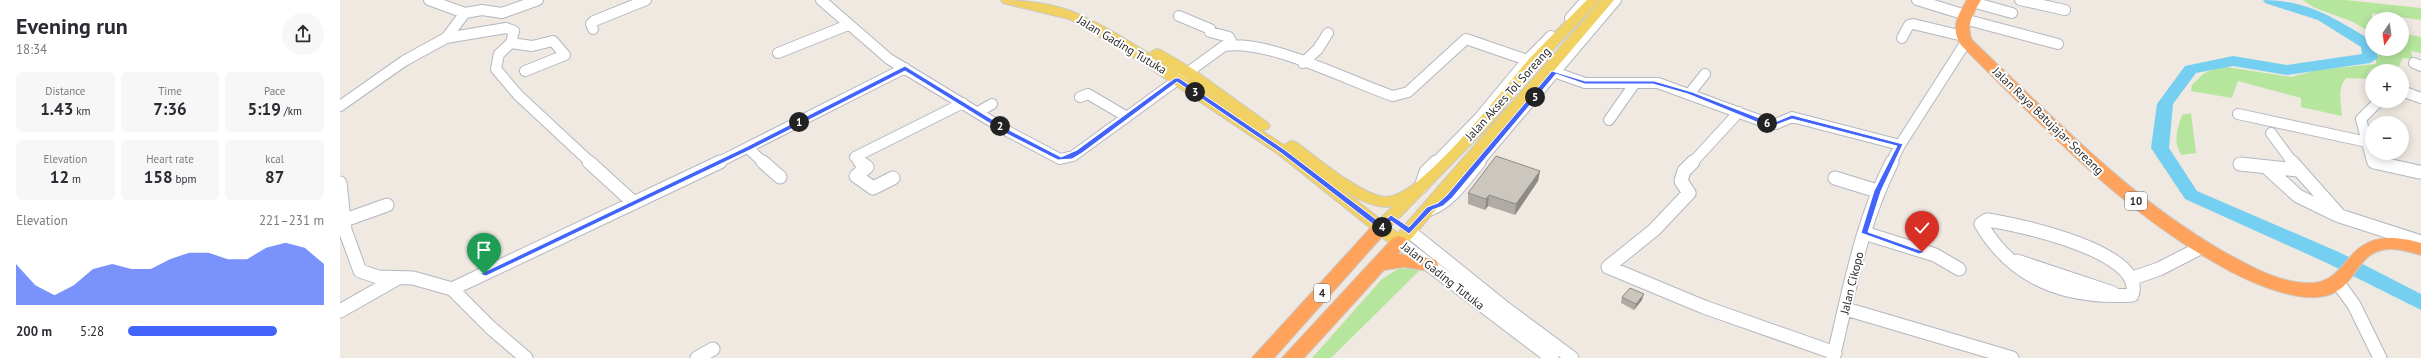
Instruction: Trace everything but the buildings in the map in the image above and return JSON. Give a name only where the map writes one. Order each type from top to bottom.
[{"type":"highway","points":[[1965,39],[1969,9]]},
{"type":"highway","name":"Jalan Raya Batujajar-Soreang","points":[[1965,39],[2095,169],[2200,248],[2244,271],[2290,287],[2316,291],[2325,290],[2340,281],[2365,253],[2374,246],[2393,243],[2421,247]]},
{"type":"highway","name":"4","points":[[1262,358],[1386,222]]},
{"type":"highway","name":"4","points":[[1292,358],[1404,236]]},
{"type":"highway","points":[[1378,265],[1402,260],[1419,261],[1429,265]]},
{"type":"main road","name":"Jalan Gading Tutuka","points":[[1007,0],[1078,18],[1129,48],[1182,76],[1283,151],[1404,236]]},
{"type":"main road","name":"Jalan Gading Tutuka","points":[[1035,0],[1086,13],[1365,198],[1384,202],[1396,201],[1421,187]]},
{"type":"main road","name":"Jalan Akses Tol Soreang","points":[[1386,222],[1485,122],[1534,62],[1594,0]]},
{"type":"main road","name":"Jalan Akses Tol Soreang","points":[[1404,236],[1430,209],[1442,191],[1593,24],[1608,0]]},
{"type":"street","points":[[429,0],[465,13],[482,10],[502,13],[538,0]]},
{"type":"street","points":[[593,29],[591,24],[594,21],[646,0]]},
{"type":"street","points":[[822,0],[848,25],[889,59],[1009,132],[1046,153],[1062,159],[1073,156],[1224,46],[1232,43],[1244,44],[1303,63],[1396,96],[1408,92],[1466,39],[1472,39],[1527,60]]},
{"type":"street","name":"Jalan Akses Tol Soreang","points":[[1421,187],[1426,172],[1488,108],[1527,60],[1586,0]]},
{"type":"street","name":"Jalan Akses Tol Soreang","points":[[1430,209],[1440,205],[1449,197],[1593,24],[1616,0]]},
{"type":"street","points":[[1917,0],[1969,9],[2012,13]]},
{"type":"street","points":[[2020,0],[2065,10]]},
{"type":"street","points":[[1969,9],[2058,44]]},
{"type":"street","points":[[446,38],[465,13]]},
{"type":"street","points":[[1179,16],[1210,29],[1210,32],[1229,37],[1232,43]]},
{"type":"street","points":[[1902,38],[1909,25],[1913,24],[1965,39]]},
{"type":"street","points":[[778,53],[848,25]]},
{"type":"street","points":[[340,106],[404,61],[446,38],[502,27],[514,31],[511,43],[502,50],[497,58],[496,69],[518,95],[634,203]]},
{"type":"street","points":[[1303,63],[1318,49],[1328,33]]},
{"type":"street","name":"Jalan Cikopo","points":[[1834,356],[1864,233],[1877,191],[1900,145],[1965,39]]},
{"type":"street","points":[[511,43],[532,46],[553,41],[565,55],[562,58],[525,71]]},
{"type":"street","points":[[452,289],[748,148],[905,68]]},
{"type":"street","points":[[1554,72],[1580,82],[1654,82],[1690,93],[1772,124],[1787,118],[1797,118],[1900,145]]},
{"type":"street","points":[[1690,93],[1705,74]]},
{"type":"street","points":[[1609,120],[1636,83]]},
{"type":"street","points":[[1080,97],[1088,94],[1126,117]]},
{"type":"street","points":[[2409,94],[2421,98]]},
{"type":"street","points":[[892,178],[873,188],[856,176],[867,167],[855,158],[963,103]]},
{"type":"street","points":[[978,112],[992,104]]},
{"type":"street","points":[[2365,134],[2361,119],[2372,108]]},
{"type":"street","points":[[1739,112],[1684,171],[1681,181],[1689,191],[1688,194],[1654,230],[1608,267],[1704,307],[1834,356]]},
{"type":"street","points":[[2238,114],[2365,142]]},
{"type":"street","points":[[2271,133],[2298,170],[2340,216]]},
{"type":"street","points":[[748,148],[780,177]]},
{"type":"street","points":[[2371,160],[2420,172]]},
{"type":"street","points":[[2240,164],[2298,170]]},
{"type":"street","points":[[2266,167],[2304,199],[2340,216],[2421,247]]},
{"type":"street","points":[[1836,178],[1877,191]]},
{"type":"street","points":[[340,183],[345,230],[358,268],[372,276],[412,278],[452,289],[491,328],[526,358]]},
{"type":"street","points":[[345,220],[387,205]]},
{"type":"street","points":[[1987,220],[2068,241],[2099,253],[2123,266],[2133,278],[2135,289],[2132,295],[2124,296],[2006,258],[1986,236],[1981,224],[1987,220]]},
{"type":"street","points":[[1864,233],[1910,249],[1935,255],[1959,269]]},
{"type":"street","name":"Jalan Gading Tutuka","points":[[1404,236],[1429,265],[1552,358]]},
{"type":"street","name":"Jalan Gading Tutuka","points":[[1404,236],[1572,358]]},
{"type":"street","points":[[2133,278],[2159,269],[2200,248]]},
{"type":"street","points":[[340,311],[399,278]]},
{"type":"street","points":[[2340,281],[2354,305],[2380,358]]},
{"type":"street","points":[[1846,309],[2012,358]]},
{"type":"street","points":[[697,358],[713,349]]},
{"type":"green space","points":[[2303,0],[2345,0],[2421,8],[2421,20],[2409,18],[2409,12],[2365,12],[2365,29],[2353,22],[2313,7]]},
{"type":"green space","points":[[2409,34],[2421,37],[2421,53],[2411,51],[2413,59],[2403,58],[2400,64],[2376,64],[2376,57],[2409,56]]},
{"type":"green space","points":[[2365,65],[2365,79],[2346,78],[2341,86],[2340,101],[2342,116],[2301,107],[2301,98],[2238,81],[2232,98],[2191,91],[2192,85],[2203,74],[2220,66],[2291,77],[2317,70]]},
{"type":"green space","points":[[2191,113],[2196,153],[2181,155],[2176,140],[2177,130],[2182,115]]},
{"type":"green space","points":[[1408,268],[1420,270],[1331,358],[1312,358],[1382,279],[1398,269]]},
{"type":"waterway","points":[[2270,0],[2323,17],[2368,45],[2370,58],[2287,70],[2233,61],[2191,69],[2165,104],[2160,148],[2191,195],[2334,258],[2421,303]]},
{"type":"route","points":[[484,274],[598,221],[748,148],[905,68],[1009,132],[1046,153],[1060,159],[1073,156],[1079,152],[1177,80],[1283,151],[1381,227],[1391,217],[1409,231],[1430,209],[1440,205],[1449,197],[1537,95],[1554,72],[1585,83],[1654,82],[1690,93],[1767,123],[1776,124],[1792,117],[1900,145],[1877,191],[1864,233],[1922,252]]}]
